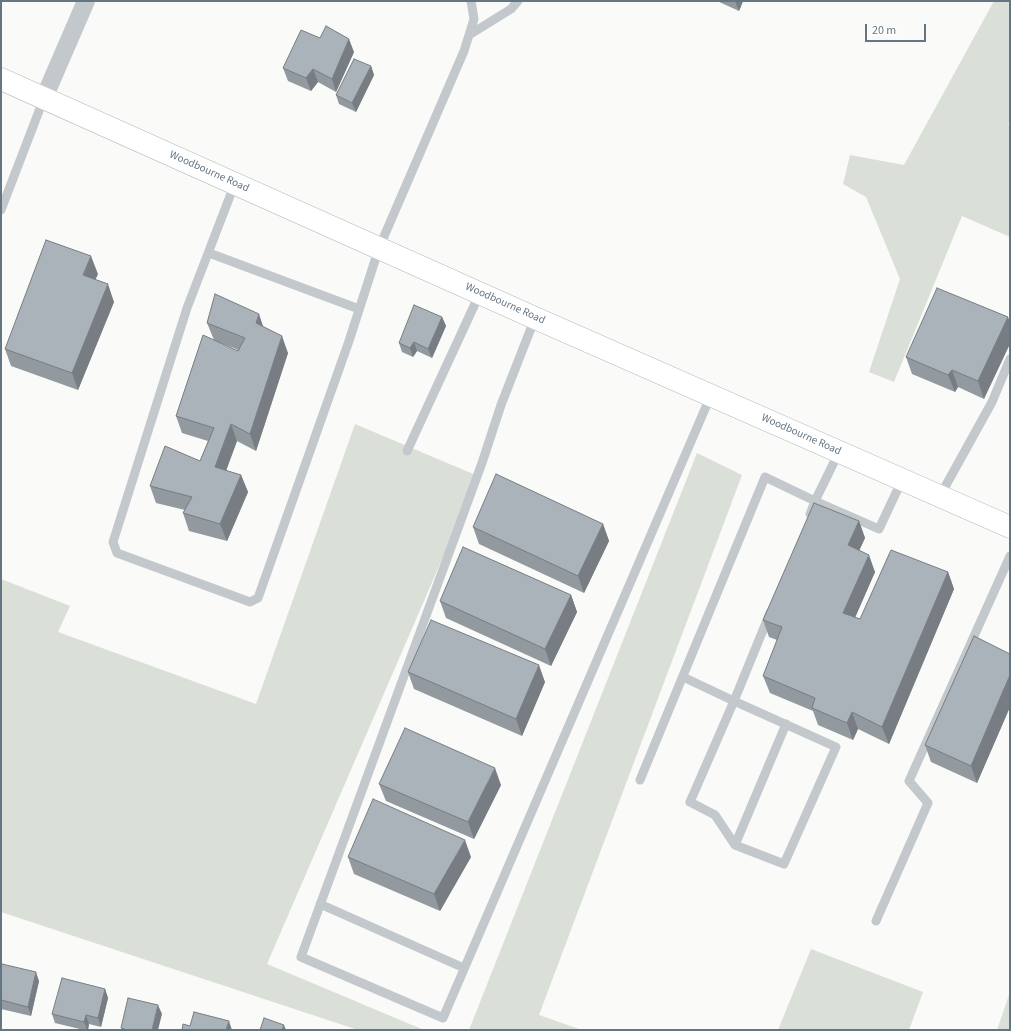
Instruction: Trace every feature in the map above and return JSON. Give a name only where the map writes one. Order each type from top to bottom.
[{"type":"main road","name":"Woodbourne Road","points":[[1,79],[535,318],[1010,526]]},
{"type":"street","points":[[44,98],[86,1]]},
{"type":"lane","points":[[235,183],[187,308],[113,542],[117,553],[250,602],[258,598],[360,309],[379,248],[464,51],[474,19],[471,1]]},
{"type":"lane","points":[[469,35],[511,9],[518,1]]},
{"type":"lane","points":[[1,210],[44,98]]},
{"type":"lane","points":[[209,252],[360,309]]},
{"type":"lane","points":[[407,451],[480,293]]},
{"type":"lane","points":[[535,318],[501,405],[479,470],[301,957],[443,1018],[711,395]]},
{"type":"lane","points":[[940,496],[992,402],[1010,359]]},
{"type":"lane","points":[[806,523],[839,452]]},
{"type":"lane","points":[[640,780],[765,477],[879,529],[902,479]]},
{"type":"lane","points":[[876,921],[928,803],[909,781],[1010,556]]},
{"type":"lane","points":[[683,677],[734,701],[836,747],[784,864],[735,845],[715,815],[690,802],[734,701],[773,604]]},
{"type":"lane","points":[[735,845],[786,724]]},
{"type":"lane","points":[[320,904],[464,968]]},
{"type":"shaded area","points":[[994,1],[1010,1],[1010,120],[1008,124],[1010,125],[1010,237],[962,216],[894,382],[869,372],[900,279],[866,197],[843,184],[850,155],[904,165]]},
{"type":"shaded area","points":[[355,424],[478,476],[267,964],[424,1030],[358,1030],[1,912],[1,579],[70,606],[58,632],[256,704]]},
{"type":"shaded area","points":[[697,453],[742,475],[539,1015],[582,1030],[469,1030]]},
{"type":"shaded area","points":[[811,949],[923,992],[909,1030],[778,1030]]},
{"type":"shaded area","points":[[1010,992],[1010,1030],[997,1030]]},
{"type":"building","points":[[326,26],[349,39],[332,79],[313,69],[306,78],[283,68],[301,30],[320,38]]},
{"type":"building","points":[[354,59],[371,66],[352,103],[336,95]]},
{"type":"building","points":[[46,240],[91,256],[83,275],[108,284],[72,373],[5,349]]},
{"type":"building","points":[[937,288],[1008,317],[978,381],[952,370],[948,375],[906,357]]},
{"type":"building","points":[[215,294],[259,314],[256,323],[282,336],[250,434],[231,424],[215,467],[241,475],[220,524],[183,513],[192,497],[150,486],[165,446],[200,461],[214,428],[176,416],[203,335],[238,351],[245,338],[207,323]]},
{"type":"building","points":[[414,305],[442,317],[428,349],[414,342],[410,348],[399,343]]},
{"type":"building","points":[[496,474],[603,524],[578,576],[473,527]]},
{"type":"building","points":[[814,503],[859,521],[848,545],[869,555],[843,613],[860,619],[891,550],[948,572],[882,727],[852,712],[847,723],[812,708],[815,698],[763,676],[782,627],[763,620]]},
{"type":"building","points":[[463,547],[571,595],[545,649],[440,601]]},
{"type":"building","points":[[431,620],[539,665],[516,719],[408,672]]},
{"type":"building","points":[[974,636],[1010,654],[1010,675],[971,766],[925,745]]},
{"type":"building","points":[[405,728],[495,768],[468,822],[379,784]]},
{"type":"building","points":[[373,799],[465,840],[434,894],[348,857]]},
{"type":"building","points":[[2,964],[36,972],[28,1007],[1,1000]]},
{"type":"building","points":[[62,978],[105,989],[98,1018],[86,1015],[84,1022],[52,1014]]},
{"type":"building","points":[[128,998],[158,1005],[152,1030],[127,1030],[121,1028]]},
{"type":"building","points":[[194,1012],[229,1021],[226,1030],[182,1030],[183,1024],[190,1026]]},
{"type":"building","points":[[264,1018],[284,1025],[282,1030],[260,1030]]}]
